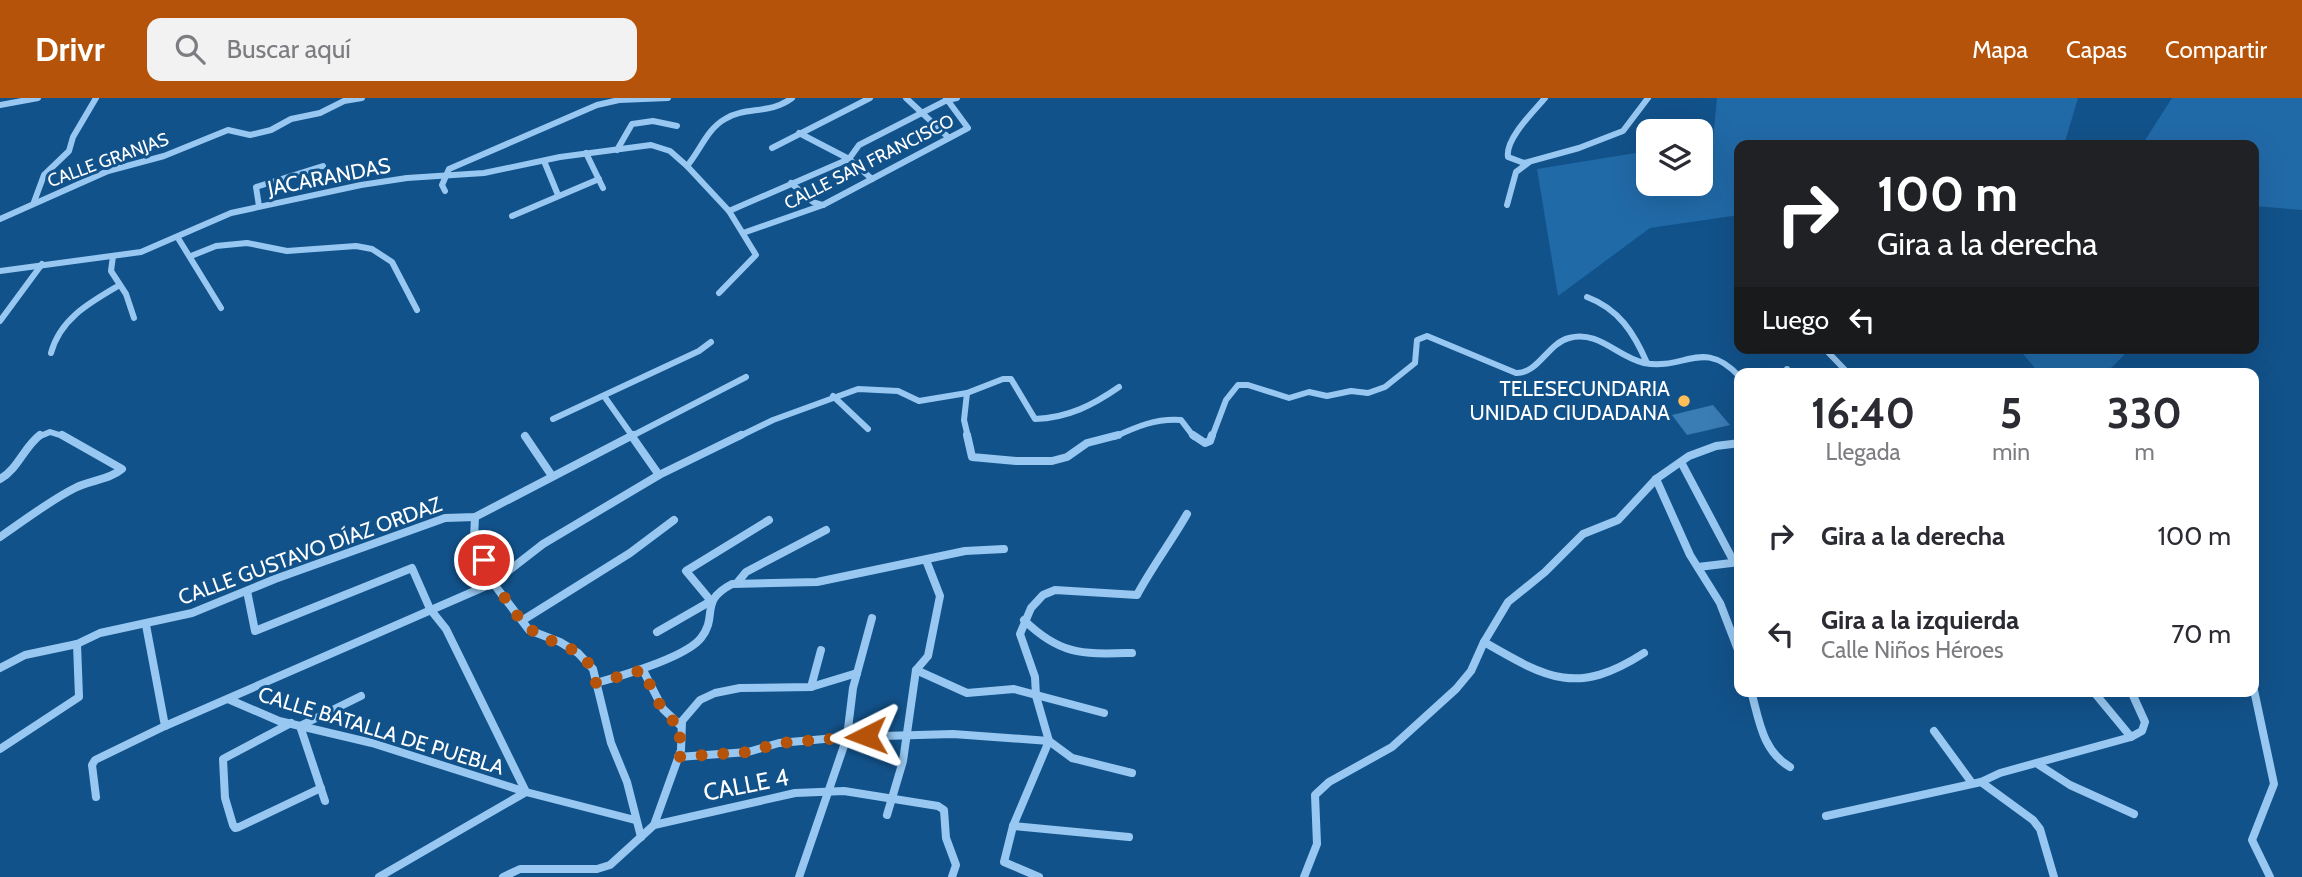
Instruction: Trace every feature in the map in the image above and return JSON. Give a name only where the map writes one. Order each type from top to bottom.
[{"type":"street","points":[[0,105],[38,98]]},
{"type":"street","points":[[34,202],[44,175],[69,151],[73,137],[96,98]]},
{"type":"street","name":"CALLE GRANJAS","points":[[0,219],[108,171],[164,156],[228,130],[250,135],[271,130],[291,119],[320,113],[344,101],[362,98]]},
{"type":"street","points":[[445,191],[442,185],[444,175],[449,169],[511,139],[586,109],[619,100],[668,98]]},
{"type":"street","points":[[719,293],[756,258],[729,211],[687,166],[697,156],[715,126],[731,115],[766,112],[792,98]]},
{"type":"street","points":[[772,148],[870,98]]},
{"type":"street","points":[[729,211],[849,159],[859,145],[946,99],[957,98]]},
{"type":"street","points":[[1545,98],[1522,124],[1507,151],[1508,157],[1524,163],[1579,148],[1623,131],[1648,98]]},
{"type":"street","points":[[906,99],[949,138]]},
{"type":"street","name":"CALLE SAN FRANCISCO","points":[[743,233],[790,219],[823,205],[968,128],[946,99]]},
{"type":"street","points":[[617,150],[632,124],[653,121],[677,126]]},
{"type":"street","points":[[799,133],[849,159],[872,179]]},
{"type":"street","name":"JACARANDAS","points":[[0,271],[141,253],[231,213],[361,185],[511,170],[586,153],[650,145],[670,151],[687,166]]},
{"type":"street","points":[[586,153],[603,188]]},
{"type":"street","points":[[544,161],[558,195]]},
{"type":"street","points":[[1507,205],[1516,172],[1531,161]]},
{"type":"street","points":[[259,206],[256,187],[323,166]]},
{"type":"street","points":[[512,216],[599,179]]},
{"type":"street","points":[[791,183],[813,202],[823,205]]},
{"type":"street","points":[[178,238],[221,309]]},
{"type":"street","points":[[191,256],[216,246],[247,243],[286,251],[356,246],[372,249],[392,262],[417,310]]},
{"type":"street","points":[[113,256],[110,267],[118,286],[124,290],[134,318]]},
{"type":"street","points":[[0,321],[41,264]]},
{"type":"street","points":[[51,354],[56,338],[77,312],[118,286]]},
{"type":"street","points":[[1587,297],[1600,301],[1616,312],[1640,347],[1647,363]]},
{"type":"street","points":[[967,393],[964,420],[972,457],[988,461],[1051,462],[1072,454],[1088,443],[1113,438],[1153,421],[1181,420],[1195,438],[1205,443],[1210,441],[1226,400],[1238,385],[1248,385],[1290,398],[1310,392],[1327,396],[1351,391],[1368,393],[1385,387],[1415,363],[1412,351],[1417,339],[1426,335],[1436,336],[1458,349],[1515,372],[1527,370],[1562,340],[1586,336],[1596,338],[1624,355],[1647,363],[1712,357],[1724,362],[1734,371]]},
{"type":"street","points":[[553,419],[699,351],[711,342]]},
{"type":"street","points":[[1830,354],[1843,368]]},
{"type":"street","name":"CALLE GUSTAVO DÍAZ ORDAZ","points":[[0,668],[25,655],[77,644],[100,633],[192,613],[445,518],[475,517],[747,377]]},
{"type":"street","points":[[96,797],[92,762],[165,726],[493,583],[542,544],[659,475],[737,436],[833,396],[868,389],[898,391],[910,398],[926,401],[967,393],[1003,379],[1011,379],[1035,419],[1049,419],[1084,409],[1119,387]]},
{"type":"street","points":[[604,396],[659,475]]},
{"type":"street","points":[[833,396],[868,429]]},
{"type":"street","points":[[0,479],[13,469],[36,438],[51,432],[61,433],[92,454],[122,469],[114,475],[86,483],[47,504],[0,537]]},
{"type":"street","points":[[525,436],[552,476]]},
{"type":"street","points":[[1304,877],[1317,844],[1315,795],[1329,782],[1392,747],[1456,689],[1471,671],[1484,642],[1508,602],[1545,572],[1583,534],[1618,520],[1656,479],[1681,462],[1716,446],[1734,444]]},
{"type":"street","points":[[1681,462],[1734,557]]},
{"type":"street","points":[[1656,479],[1698,567],[1720,603],[1734,639]]},
{"type":"street","points":[[1039,877],[1004,862],[1013,826],[1049,741],[1036,696],[1035,677],[1020,634],[1024,620],[1037,601],[1055,590],[1122,596],[1141,592],[1152,568],[1165,553],[1187,514]]},
{"type":"street","points":[[475,517],[474,538],[493,583],[530,629],[578,653],[593,669],[611,743],[627,782],[635,820],[642,837]]},
{"type":"street","points":[[523,620],[544,611],[601,571],[628,556],[674,520]]},
{"type":"street","points":[[596,683],[643,670],[699,641],[708,628],[711,601],[686,571],[769,520]]},
{"type":"street","points":[[737,583],[746,572],[826,530]]},
{"type":"street","points":[[657,632],[711,601],[721,590],[737,583],[817,582],[965,551],[1004,549]]},
{"type":"street","points":[[887,815],[903,761],[916,670],[928,656],[940,596],[926,560]]},
{"type":"street","points":[[1698,567],[1734,562]]},
{"type":"street","points":[[247,591],[255,631],[412,568],[430,609],[446,629],[526,792],[379,877]]},
{"type":"street","points":[[799,877],[847,737],[857,673],[872,618]]},
{"type":"street","points":[[1024,620],[1041,638],[1070,654],[1132,653]]},
{"type":"street","points":[[146,625],[165,726]]},
{"type":"street","points":[[1484,642],[1530,669],[1582,682],[1623,668],[1644,653]]},
{"type":"street","points":[[0,750],[79,697],[77,644]]},
{"type":"street","points":[[811,687],[821,650]]},
{"type":"street","points":[[643,670],[662,708],[672,722],[681,726]]},
{"type":"street","points":[[916,670],[967,693],[1014,689],[1104,713]]},
{"type":"street","points":[[503,877],[520,869],[572,873],[597,869],[610,865],[642,837],[653,824],[678,757],[681,726],[690,710],[700,700],[715,693],[740,688],[811,687],[857,673]]},
{"type":"street","points":[[321,788],[235,828],[225,798],[223,759],[361,695]]},
{"type":"street","points":[[1753,697],[1768,750],[1777,762],[1790,767]]},
{"type":"street","points":[[2098,697],[2132,737]]},
{"type":"street","points":[[1826,816],[1976,783],[2000,773],[2039,765],[2132,737],[2142,731],[2145,722],[2134,697]]},
{"type":"street","points":[[2255,697],[2274,784],[2252,840],[2270,877]]},
{"type":"street","name":"CALLE BATALLA DE PUEBLA","points":[[228,699],[246,709],[322,734],[370,743],[526,792],[635,820]]},
{"type":"street","points":[[295,725],[325,801]]},
{"type":"street","points":[[1934,731],[1976,783],[2033,820],[2040,829],[2054,877]]},
{"type":"street","points":[[678,757],[748,752],[779,743],[847,737],[953,734],[1049,741],[1072,758],[1132,773]]},
{"type":"street","points":[[2039,765],[2070,785],[2134,814]]},
{"type":"street","name":"CALLE 4","points":[[653,824],[795,793],[821,794],[828,791],[891,797],[938,806],[944,810],[946,838],[956,865],[952,877]]},
{"type":"street","points":[[1013,826],[1129,837]]},
{"type":"shaded area","points":[[1717,98],[2078,98],[2065,140],[1734,140],[1734,216],[1650,228],[1558,296],[1537,169],[1636,153],[1636,196],[1713,196],[1713,140]]},
{"type":"shaded area","points":[[2172,98],[2302,98],[2302,210],[2259,206],[2259,140],[2145,140]]},
{"type":"shaded area","points":[[2023,354],[2124,355],[2111,368],[2035,368]]},
{"type":"building","name":"TELESECUNDARIA UNIDAD CIUDADANA","points":[[1713,405],[1730,425],[1687,435],[1672,415]]},
{"type":"place","name":"TELESECUNDARIA UNIDAD CIUDADANA","points":[[1684,401]]},
{"type":"route","points":[[484,560],[493,583],[530,629],[578,653],[593,669],[596,683],[643,670],[662,708],[672,722],[681,726],[681,750],[678,757],[748,752],[779,743],[866,736]]}]
